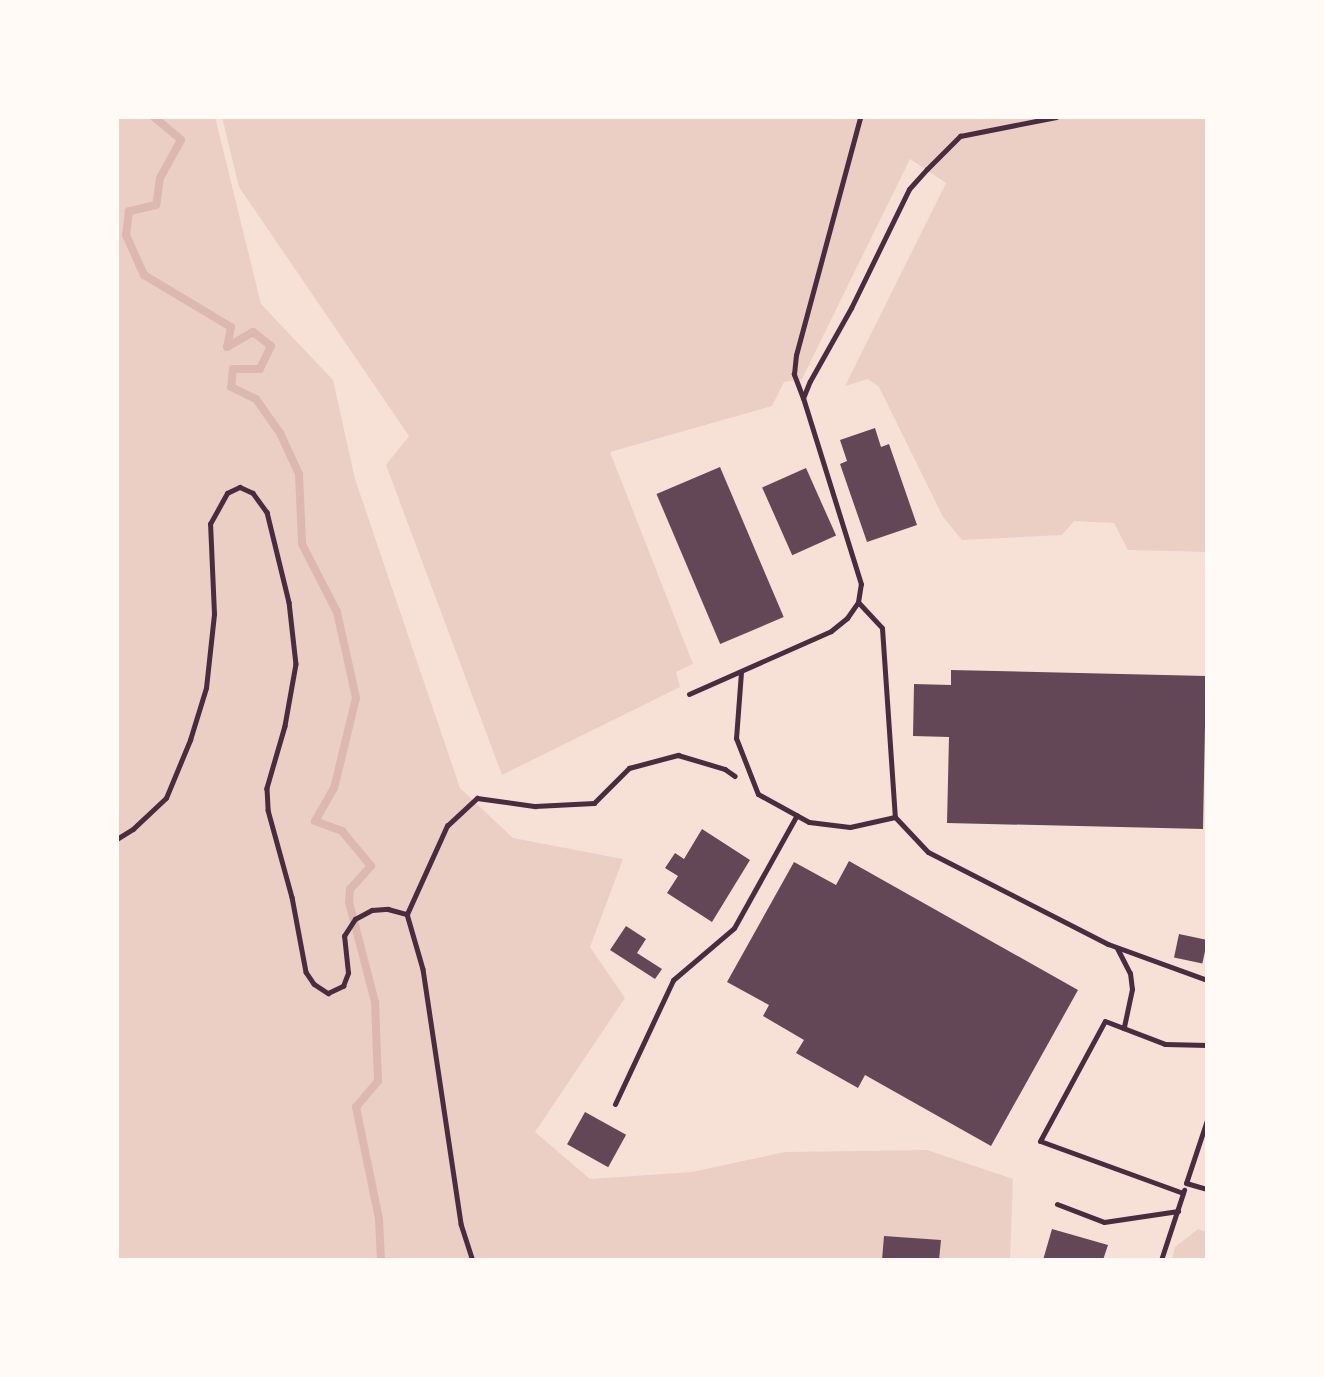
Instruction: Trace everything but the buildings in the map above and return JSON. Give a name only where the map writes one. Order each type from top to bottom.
[{"type":"lane","points":[[689,694],[831,631],[847,618],[858,602],[861,584],[794,374],[796,355],[860,117]]},
{"type":"lane","points":[[803,398],[909,189],[927,169],[960,136],[1056,117]]},
{"type":"lane","points":[[858,602],[882,628],[895,817],[928,852],[1116,947],[1207,980]]},
{"type":"lane","points":[[741,672],[736,738],[758,794],[808,822],[850,827],[895,817]]},
{"type":"lane","points":[[615,1104],[673,979],[734,928],[797,816]]},
{"type":"lane","points":[[1116,947],[1130,973],[1132,989],[1124,1028]]},
{"type":"lane","points":[[1183,1193],[1040,1141],[1105,1021],[1165,1044],[1207,1045]]},
{"type":"lane","points":[[1161,1260],[1207,1120]]},
{"type":"lane","points":[[1186,1183],[1207,1189]]},
{"type":"lane","points":[[1057,1204],[1104,1222],[1178,1211]]},
{"type":"path","points":[[117,839],[133,829],[166,798],[190,740],[206,688],[214,614],[210,524],[227,493],[240,487],[253,494],[267,513],[289,601],[296,664],[285,726],[267,788],[268,810],[292,897],[306,972],[314,984],[328,993],[343,986],[348,973],[344,936],[355,919],[372,910],[388,909],[407,914]]},
{"type":"path","points":[[473,1260],[461,1224],[424,969],[407,914],[447,826],[477,798],[535,806],[594,803],[629,768],[678,755],[725,769],[758,794]]},
{"type":"shaded area","points":[[117,117],[215,117],[261,304],[333,380],[355,479],[460,788],[513,838],[623,859],[590,947],[625,998],[535,1132],[590,1179],[692,1172],[785,1152],[927,1150],[1013,1179],[1010,1260],[117,1260]]},
{"type":"shaded area","points":[[222,117],[1207,117],[1207,552],[1128,550],[1114,523],[1074,521],[1062,535],[962,540],[943,517],[879,387],[868,379],[845,386],[946,183],[910,159],[802,379],[784,382],[772,406],[610,452],[693,664],[676,672],[680,687],[502,775],[386,465],[409,436],[239,187]]},
{"type":"shaded area","points":[[1198,1229],[1207,1232],[1207,1260],[1172,1260],[1175,1247]]},
{"type":"waterway","points":[[154,117],[181,140],[160,178],[156,205],[129,211],[126,235],[144,275],[231,327],[227,347],[253,332],[271,346],[260,369],[233,369],[231,387],[256,399],[280,433],[299,474],[302,544],[337,612],[356,698],[334,788],[315,821],[342,831],[371,866],[350,889],[349,902],[375,1002],[378,1081],[356,1107],[379,1219],[381,1260]]}]
